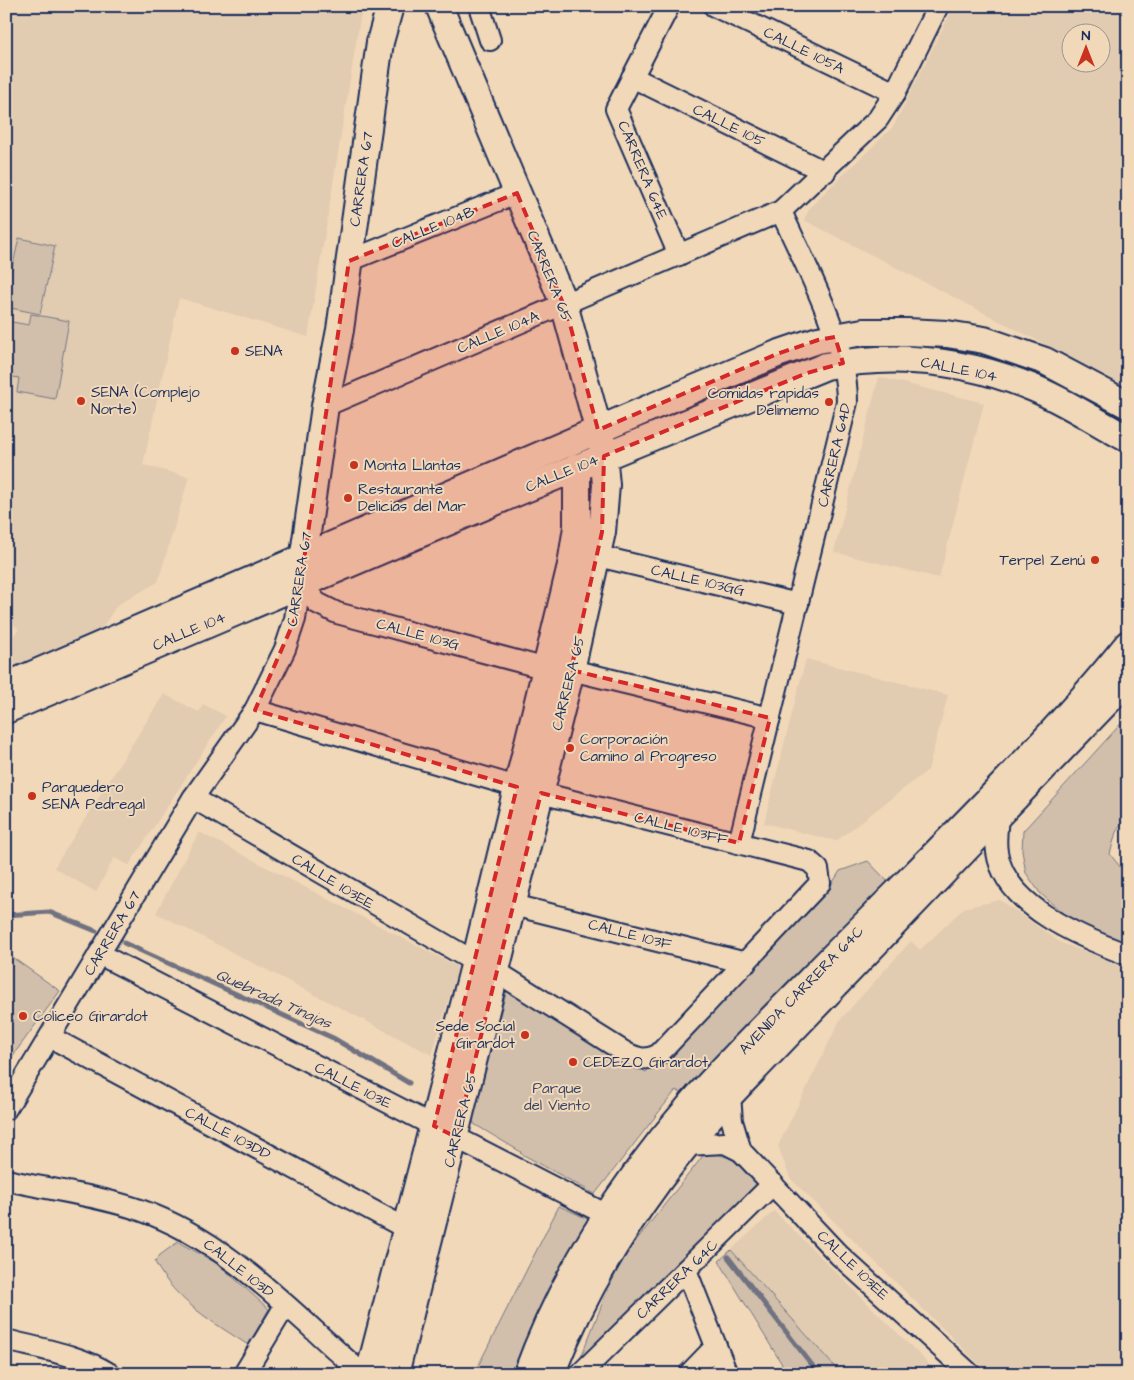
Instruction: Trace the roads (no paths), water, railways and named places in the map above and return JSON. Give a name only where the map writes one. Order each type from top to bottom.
[{"type":"main road","name":"CARRERA 67","points":[[300,583],[325,406],[338,338],[380,42],[390,6]]},
{"type":"main road","name":"CARRERA 65","points":[[395,1374],[445,1131],[559,670],[598,556],[605,508],[604,456],[564,304],[439,6]]},
{"type":"main road","name":"CALLE 104","points":[[6,686],[304,555],[777,354],[835,337],[863,332],[907,332],[947,334],[984,340],[1045,361],[1128,405]]},
{"type":"main road","name":"CALLE 104","points":[[6,710],[300,583],[577,467],[807,373],[843,363],[870,359],[909,359],[936,362],[986,372],[1032,387],[1128,439]]},
{"type":"main road","name":"CARRERA 65","points":[[559,670],[578,506],[577,467]]},
{"type":"main road","name":"AVENIDA CARRERA 64C","points":[[527,1374],[561,1294],[608,1215],[664,1136],[687,1108],[1060,724],[1128,644]]},
{"type":"main road","name":"AVENIDA CARRERA 64C","points":[[551,1374],[573,1324],[613,1247],[652,1188],[686,1144],[730,1095],[1128,680]]},
{"type":"main road","name":"CARRERA 65","points":[[486,967],[513,904],[529,790]]},
{"type":"main road","name":"CARRERA 65","points":[[369,1374],[407,1229],[445,1131]]},
{"type":"street","points":[[479,6],[490,40]]},
{"type":"street","name":"CARRERA 64E","points":[[669,6],[616,108],[679,255]]},
{"type":"street","name":"CALLE 105A","points":[[714,6],[894,93]]},
{"type":"street","points":[[781,211],[825,172],[878,119],[894,93],[938,6]]},
{"type":"street","name":"CALLE 105","points":[[632,77],[825,172]]},
{"type":"street","name":"CALLE 104B","points":[[349,261],[517,193]]},
{"type":"street","name":"CALLE 104A","points":[[325,406],[781,211]]},
{"type":"street","name":"CARRERA 64D","points":[[739,843],[847,402],[843,363],[835,337],[781,211]]},
{"type":"street","name":"CARRERA 65","points":[[573,441],[577,467]]},
{"type":"street","name":"CALLE 103GG","points":[[598,556],[798,604]]},
{"type":"street","name":"CALLE 103G","points":[[300,583],[317,603],[337,613],[559,670],[770,718]]},
{"type":"street","name":"CARRERA 67","points":[[6,1109],[192,798],[255,710],[285,649],[295,619],[300,583]]},
{"type":"street","name":"CALLE 103FF","points":[[255,710],[529,790],[809,861],[818,869],[820,883],[746,963]]},
{"type":"street","name":"CALLE 103EE","points":[[192,798],[486,967],[626,1053],[642,1060],[651,1059],[659,1054],[746,963]]},
{"type":"street","points":[[998,817],[995,840],[1000,865],[1023,898],[1055,924],[1081,938],[1128,955]]},
{"type":"street","name":"CALLE 103F","points":[[513,904],[746,963]]},
{"type":"street","name":"CALLE 103E","points":[[99,954],[608,1215]]},
{"type":"street","name":"CALLE 103DD","points":[[50,1037],[407,1229]]},
{"type":"street","name":"CALLE 103EE","points":[[730,1095],[732,1122],[741,1151]]},
{"type":"street","name":"CALLE 103EE","points":[[686,1144],[720,1142],[741,1151],[839,1255],[970,1374]]},
{"type":"street","name":"CALLE 103D","points":[[6,1180],[140,1210],[185,1230],[227,1255],[363,1374]]},
{"type":"street","name":"CARRERA 64C","points":[[580,1374],[773,1184]]},
{"type":"street","points":[[686,1270],[727,1374]]},
{"type":"street","points":[[244,1374],[285,1306]]},
{"type":"street","points":[[6,1340],[63,1354],[98,1366],[110,1374]]},
{"type":"street","points":[[690,1374],[716,1346]]},
{"type":"waterway","name":"Quebrada Tinajas","points":[[6,915],[49,912],[96,931]]},
{"type":"waterway","name":"Quebrada Tinajas","points":[[124,943],[333,1038],[409,1083]]},
{"type":"waterway","name":"Quebrada Tinajas","points":[[728,1257],[819,1374]]},
{"type":"place","name":"SENA","points":[[235,351]]},
{"type":"place","name":"SENA (Complejo Norte)","points":[[81,401]]},
{"type":"place","name":"Comidas rapidas Delimemo","points":[[829,402]]},
{"type":"place","name":"Monta Llantas","points":[[354,465]]},
{"type":"place","name":"Restaurante Delicias del Mar","points":[[348,498]]},
{"type":"place","name":"Terpel Zenú","points":[[1095,560]]},
{"type":"place","name":"Corporación Camino al Progreso","points":[[570,748]]},
{"type":"place","name":"Parquedero SENA Pedregal","points":[[32,796]]},
{"type":"place","name":"Coliceo Girardot","points":[[23,1016]]},
{"type":"place","name":"Sede Social Girardot","points":[[525,1035]]},
{"type":"place","name":"CEDEZO Girardot","points":[[573,1062]]},
{"type":"park label","name":"Parque del Viento","points":[[557,1096]]}]
